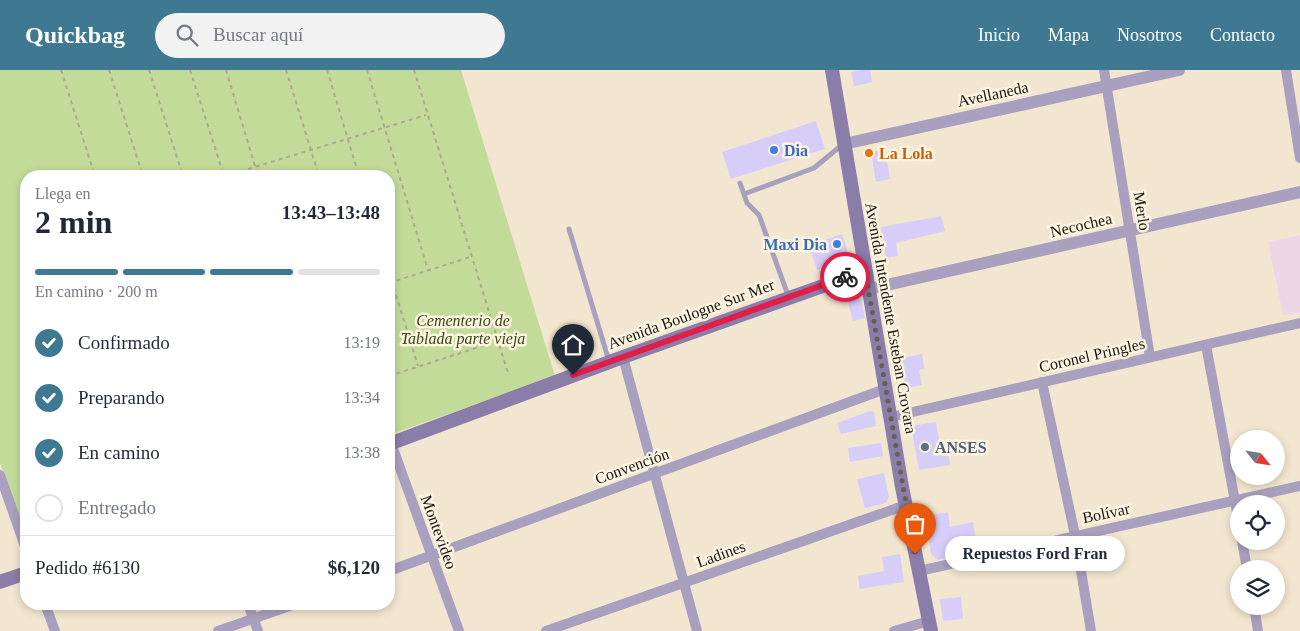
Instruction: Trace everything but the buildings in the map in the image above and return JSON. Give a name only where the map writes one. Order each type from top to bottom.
[{"type":"main road","name":"Avenida Intendente Esteban Crovara","points":[[832,70],[885,389],[930,626]]},
{"type":"main road","name":"Avenida Boulogne Sur Mer","points":[[395,442],[623,356],[865,271]]},
{"type":"main road","points":[[0,582],[20,575]]},
{"type":"street","name":"Merlo","points":[[1104,70],[1150,357]]},
{"type":"street","name":"Avellaneda","points":[[844,144],[1179,70]]},
{"type":"street","points":[[1286,70],[1300,158]]},
{"type":"street","name":"Necochea","points":[[869,289],[1300,192]]},
{"type":"street","name":"Coronel Pringles","points":[[891,417],[1300,323]]},
{"type":"street","points":[[1206,345],[1234,495]]},
{"type":"street","points":[[623,356],[697,631]]},
{"type":"street","points":[[1042,382],[1075,535],[1091,631]]},
{"type":"street","name":"Convención","points":[[395,569],[885,389]]},
{"type":"street","name":"Montevideo","points":[[395,457],[459,631]]},
{"type":"street","points":[[0,475],[20,532]]},
{"type":"street","name":"Bolívar","points":[[1261,495],[1300,486]]},
{"type":"street","name":"Bolívar","points":[[919,571],[1230,502]]},
{"type":"street","name":"Ladines","points":[[546,631],[906,505]]},
{"type":"street","points":[[47,610],[55,631]]},
{"type":"street","points":[[250,610],[258,631]]},
{"type":"street","points":[[218,631],[277,610]]},
{"type":"street","points":[[1255,615],[1258,631]]},
{"type":"street","points":[[894,631],[930,626]]},
{"type":"lane","points":[[744,194],[814,168],[844,144]]},
{"type":"lane","points":[[740,183],[748,203],[759,215],[789,298]]},
{"type":"lane","points":[[569,229],[609,362]]},
{"type":"path","points":[[61,70],[93,170]]},
{"type":"path","points":[[109,70],[141,170]]},
{"type":"path","points":[[150,70],[181,170]]},
{"type":"path","points":[[190,70],[222,170]]},
{"type":"path","points":[[226,70],[256,170]]},
{"type":"path","points":[[286,70],[317,170]]},
{"type":"path","points":[[327,70],[358,170]]},
{"type":"path","points":[[367,70],[428,270]]},
{"type":"path","points":[[414,70],[470,256],[508,373]]},
{"type":"path","points":[[243,170],[427,114]]},
{"type":"path","points":[[395,280],[470,256]]},
{"type":"path","points":[[395,297],[418,366]]},
{"type":"path","points":[[395,374],[498,341]]},
{"type":"shaded area","points":[[1300,235],[1300,313],[1283,315],[1268,242]]},
{"type":"green space","name":"Cementerio de Tablada parte vieja","points":[[0,70],[461,70],[555,376],[395,433],[395,170],[20,170],[20,520],[0,463]]},
{"type":"way so far","points":[[845,277],[865,271],[915,554]]},
{"type":"place","name":"Dia","points":[[774,150]]},
{"type":"place","name":"La Lola","points":[[869,153]]},
{"type":"place","name":"Maxi Dia","points":[[837,244]]},
{"type":"place","name":"ANSES","points":[[925,447]]},
{"type":"place","name":"Repuestos Ford Fran","points":[[915,554]]},
{"type":"route","points":[[573,375],[845,277]]}]
